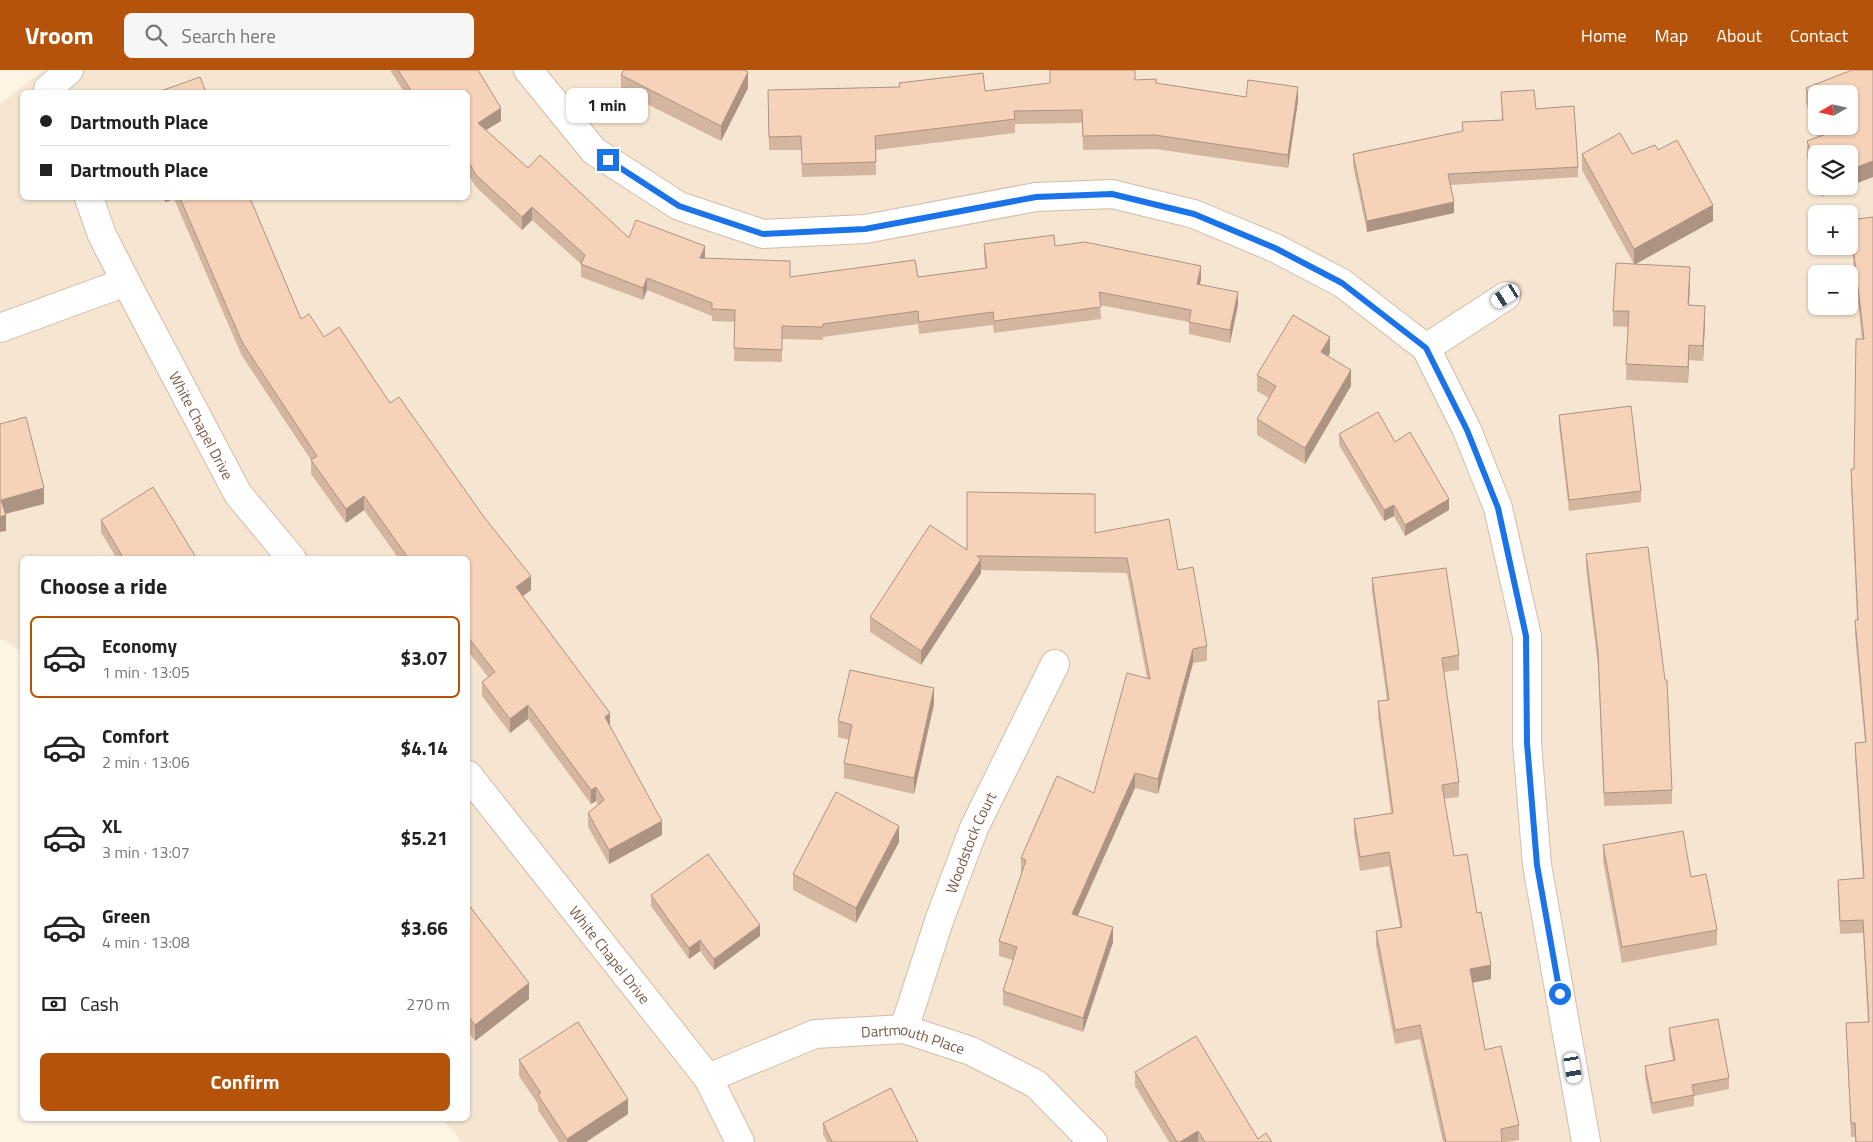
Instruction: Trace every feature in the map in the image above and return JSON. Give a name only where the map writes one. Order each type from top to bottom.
[{"type":"street","points":[[46,84],[69,70]]},
{"type":"street","points":[[528,70],[594,151],[679,206],[763,234],[865,229],[1036,197],[1112,194],[1194,214],[1275,248],[1342,283],[1426,348],[1467,430],[1498,508],[1526,636],[1527,743],[1537,865],[1586,1142]]},
{"type":"street","name":"White Chapel Drive","points":[[89,200],[102,235],[238,494],[290,556]]},
{"type":"street","points":[[0,328],[126,282]]},
{"type":"street","points":[[1426,348],[1506,296]]},
{"type":"street","name":"Woodstock Court","points":[[904,1029],[940,918],[974,828],[1055,664]]},
{"type":"street","name":"White Chapel Drive","points":[[470,778],[708,1078],[740,1142]]},
{"type":"street","name":"Dartmouth Place","points":[[708,1078],[815,1034],[904,1029],[970,1051],[1036,1084],[1093,1142]]},
{"type":"shaded area","points":[[43,70],[1873,70],[1873,1142],[462,1142],[444,1121],[470,1121],[470,556],[20,556],[20,651],[0,638],[0,104]]},
{"type":"building","points":[[398,70],[478,70],[501,108],[478,123],[528,168],[540,155],[629,238],[636,220],[705,246],[700,258],[790,261],[790,277],[915,260],[918,277],[987,268],[984,244],[1054,235],[1055,246],[1085,242],[1201,266],[1197,284],[1238,292],[1230,330],[1189,322],[1191,310],[1099,292],[1101,307],[994,321],[993,312],[919,322],[918,311],[823,324],[823,327],[782,326],[782,350],[734,348],[735,310],[712,309],[712,303],[647,278],[643,288],[581,264],[585,255],[532,207],[522,217],[476,175],[470,164],[470,90],[411,90]]},
{"type":"building","points":[[624,70],[744,70],[748,72],[721,126],[621,75]]},
{"type":"building","points":[[1050,70],[1135,70],[1135,80],[1156,79],[1156,83],[1246,97],[1248,80],[1298,87],[1288,155],[1155,135],[1083,136],[1082,110],[1014,111],[1015,119],[875,136],[876,162],[802,164],[801,136],[769,137],[768,90],[900,87],[899,83],[983,73],[985,91],[1050,83]]},
{"type":"building","points":[[1852,70],[1873,70],[1873,161],[1858,167],[1858,145],[1808,145],[1807,141],[1824,135],[1858,135],[1858,85],[1814,85]]},
{"type":"building","points":[[200,77],[205,90],[164,90]]},
{"type":"building","points":[[1534,90],[1536,109],[1574,106],[1578,167],[1448,174],[1454,202],[1367,221],[1353,154],[1463,131],[1462,122],[1503,120],[1501,92]]},
{"type":"building","points":[[1620,133],[1632,154],[1655,145],[1658,150],[1677,140],[1713,205],[1634,249],[1582,154]]},
{"type":"building","points":[[181,200],[251,200],[301,319],[309,314],[324,337],[339,327],[390,403],[399,397],[484,517],[531,576],[516,587],[610,713],[605,717],[662,821],[609,850],[588,813],[604,800],[596,787],[591,790],[528,705],[510,719],[482,682],[495,672],[470,640],[470,556],[407,556],[364,496],[346,509],[311,460],[317,456],[242,342]]},
{"type":"building","points":[[1873,217],[1873,1142],[1856,1142],[1855,1123],[1851,1123],[1846,1023],[1869,1022],[1863,920],[1840,921],[1838,880],[1864,878],[1855,743],[1866,742],[1855,620],[1858,620],[1851,469],[1854,469],[1856,339],[1864,339],[1858,288],[1858,265],[1855,265],[1854,255],[1858,255],[1858,219]]},
{"type":"building","points":[[1616,263],[1690,267],[1688,305],[1705,306],[1703,346],[1689,345],[1688,367],[1626,364],[1629,311],[1613,311]]},
{"type":"building","points":[[1293,315],[1330,337],[1321,352],[1351,370],[1305,448],[1257,419],[1276,386],[1257,375]]},
{"type":"building","points":[[1631,406],[1641,491],[1569,500],[1559,415]]},
{"type":"building","points":[[1378,412],[1395,442],[1410,432],[1449,499],[1405,525],[1394,505],[1384,510],[1339,434]]},
{"type":"building","points":[[26,417],[44,488],[1,500],[6,515],[0,517],[0,424]]},
{"type":"building","points":[[153,487],[195,556],[122,556],[101,520]]},
{"type":"building","points":[[967,492],[1095,494],[1095,533],[1169,519],[1178,570],[1193,567],[1207,646],[1193,649],[1158,779],[1135,773],[1072,914],[1113,927],[1083,1018],[1003,991],[1017,947],[999,941],[1026,860],[1021,858],[1057,776],[1094,793],[1127,673],[1150,679],[1127,558],[977,556],[981,559],[921,651],[870,617],[930,525],[967,550]]},
{"type":"building","points":[[1648,547],[1665,680],[1667,680],[1672,790],[1604,793],[1598,652],[1586,554]]},
{"type":"building","points":[[1446,568],[1459,655],[1442,658],[1459,782],[1442,785],[1454,856],[1467,854],[1477,913],[1481,912],[1491,965],[1470,969],[1485,1050],[1501,1046],[1519,1125],[1501,1129],[1502,1142],[1446,1142],[1420,1025],[1395,1030],[1376,931],[1402,927],[1389,852],[1360,857],[1354,819],[1393,813],[1378,701],[1389,700],[1372,578]]},
{"type":"building","points":[[850,670],[934,688],[914,778],[844,763],[852,725],[838,721]]},
{"type":"building","points":[[836,792],[899,826],[856,908],[793,874]]},
{"type":"building","points":[[1683,831],[1691,877],[1706,874],[1717,930],[1622,947],[1603,845]]},
{"type":"building","points":[[708,854],[760,925],[714,959],[700,940],[689,948],[651,895]]},
{"type":"building","points":[[470,907],[529,983],[475,1025],[470,1019]]},
{"type":"building","points":[[1718,1019],[1729,1078],[1692,1085],[1694,1095],[1652,1103],[1645,1066],[1675,1060],[1669,1028]]},
{"type":"building","points":[[578,1022],[628,1099],[567,1139],[538,1095],[541,1093],[519,1060]]},
{"type":"building","points":[[1196,1036],[1258,1139],[1266,1133],[1272,1142],[1205,1142],[1198,1131],[1177,1142],[1135,1072]]},
{"type":"building","points":[[891,1088],[918,1142],[832,1142],[823,1123]]},
{"type":"route","points":[[608,160],[679,206],[763,234],[865,229],[1036,197],[1112,194],[1194,214],[1275,248],[1342,283],[1426,348],[1467,430],[1498,508],[1526,636],[1527,743],[1537,865],[1560,994]]}]
